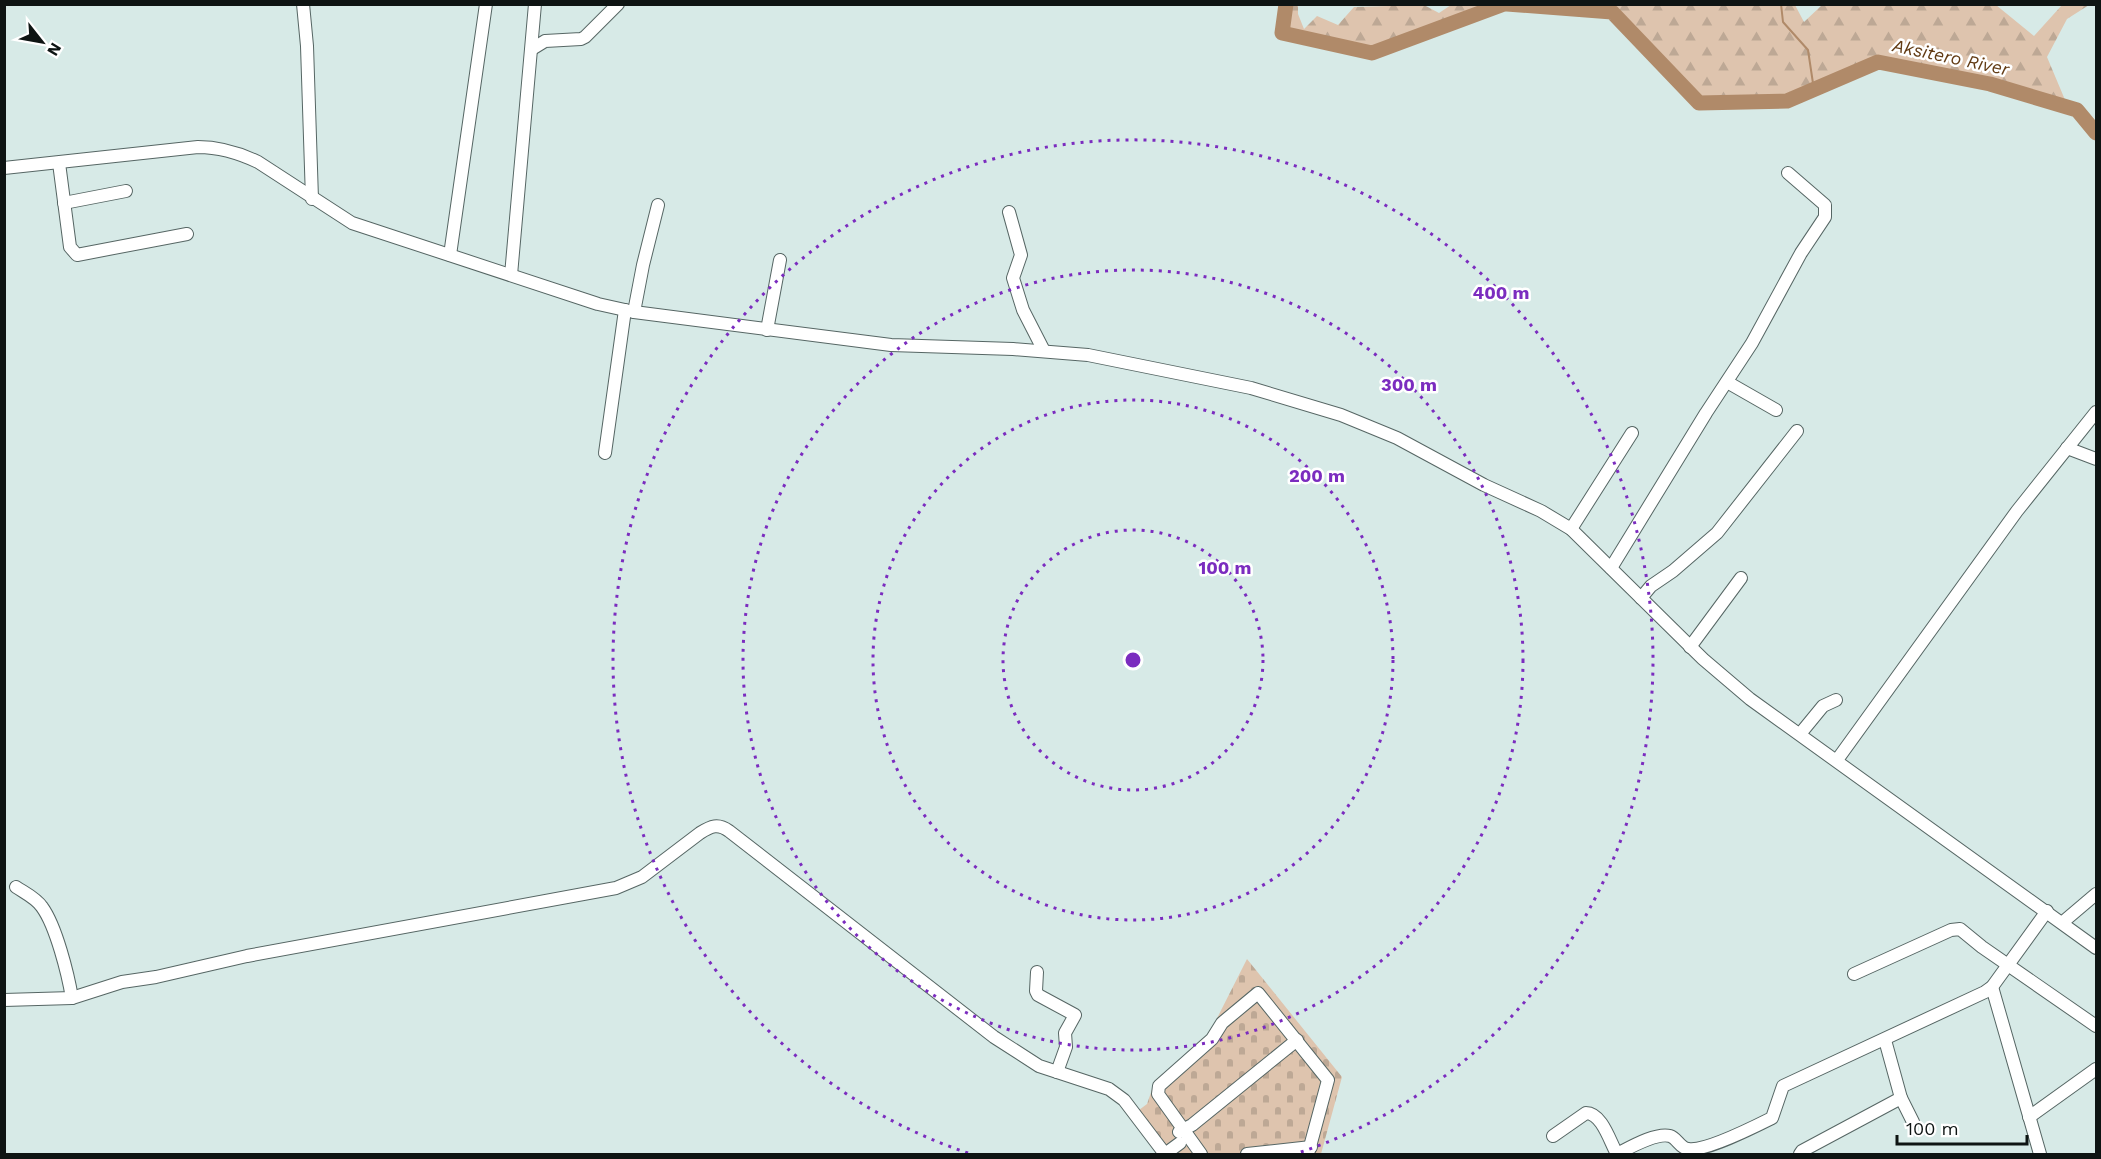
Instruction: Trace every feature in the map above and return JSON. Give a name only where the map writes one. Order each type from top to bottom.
[{"type":"street","points":[[303,4],[307,46],[312,199]]},
{"type":"street","points":[[450,255],[486,4]]},
{"type":"street","points":[[511,275],[535,4]]},
{"type":"street","points":[[531,49],[544,41],[585,37],[618,4]]},
{"type":"street","points":[[4,168],[198,147],[215,149],[243,155],[258,162],[351,223],[589,301],[629,311],[891,345],[1044,351],[1103,358],[1221,381],[1341,415],[1397,438],[1474,480],[1541,511],[1571,529],[1690,647],[1750,699],[2097,948]]},
{"type":"street","points":[[59,163],[70,247],[77,255],[188,234]]},
{"type":"street","points":[[4,177],[19,167]]},
{"type":"street","points":[[1611,568],[1767,319],[1801,253],[1825,217],[1825,205],[1788,174]]},
{"type":"street","points":[[64,203],[126,191]]},
{"type":"street","points":[[605,453],[629,311],[658,205]]},
{"type":"street","points":[[1009,212],[1020,255],[1013,278],[1023,310],[1044,351]]},
{"type":"street","points":[[767,330],[780,260]]},
{"type":"street","points":[[1727,382],[1776,410]]},
{"type":"street","points":[[1837,760],[1997,539],[2097,412]]},
{"type":"street","points":[[1641,598],[1651,586],[1673,571],[1718,533],[1797,431]]},
{"type":"street","points":[[1571,529],[1632,433]]},
{"type":"street","points":[[2067,448],[2097,459]]},
{"type":"street","points":[[1690,647],[1741,578]]},
{"type":"street","points":[[1800,734],[1823,706],[1836,700]]},
{"type":"street","points":[[4,1000],[72,998],[122,982],[156,977],[247,956],[616,888],[642,877],[700,833],[718,825],[729,831],[994,1037],[1039,1066],[1109,1089],[1124,1100],[1163,1152],[1297,1040]]},
{"type":"street","points":[[16,887],[38,902],[47,915],[53,928],[72,998]]},
{"type":"street","points":[[2063,922],[2097,894]]},
{"type":"street","points":[[1553,1136],[1590,1112],[1596,1116],[1617,1154],[1658,1136],[1673,1137],[1688,1149],[1710,1145],[1733,1136],[1772,1118],[1783,1086],[1977,997],[1992,987],[2047,911]]},
{"type":"street","points":[[1854,974],[1956,929],[1964,931],[1982,947],[2097,1026]]},
{"type":"street","points":[[1037,972],[1036,991],[1038,995],[1075,1015],[1065,1033],[1066,1044],[1057,1072]]},
{"type":"street","points":[[1992,987],[2040,1155]]},
{"type":"street","points":[[1201,1155],[1183,1134],[1158,1094],[1159,1086],[1212,1039],[1222,1023],[1256,993],[1259,993],[1328,1080],[1310,1151],[1247,1155]]},
{"type":"street","points":[[1885,1040],[1902,1098],[1913,1122]]},
{"type":"street","points":[[2029,1117],[2097,1069]]},
{"type":"street","points":[[1800,1155],[1802,1151],[1902,1098]]},
{"type":"green space","points":[[1286,5],[1298,5],[1298,14],[1304,29],[1317,16],[1338,25],[1354,7],[1424,5],[1439,13],[1451,5],[1504,5],[1372,53],[1282,33]]},
{"type":"green space","points":[[1507,5],[1795,5],[1804,22],[1822,5],[1996,5],[2034,36],[2062,5],[2089,5],[2067,19],[2047,57],[2068,107],[1878,62],[1787,101],[1699,103],[1612,12]]},
{"type":"green space","points":[[1247,959],[1342,1077],[1321,1154],[1158,1154],[1141,1131],[1150,1124],[1139,1110],[1147,1104],[1155,1081],[1207,1038]]},
{"type":"waterway","name":"Aksitero River","points":[[1286,4],[1282,33],[1372,53],[1504,4]]},
{"type":"waterway","name":"Aksitero River","points":[[1507,4],[1612,12],[1699,103],[1787,101],[1878,62],[1990,84],[2077,110],[2096,133]]},
{"type":"waterway","points":[[1781,4],[1783,22],[1808,50],[1814,90]]}]
